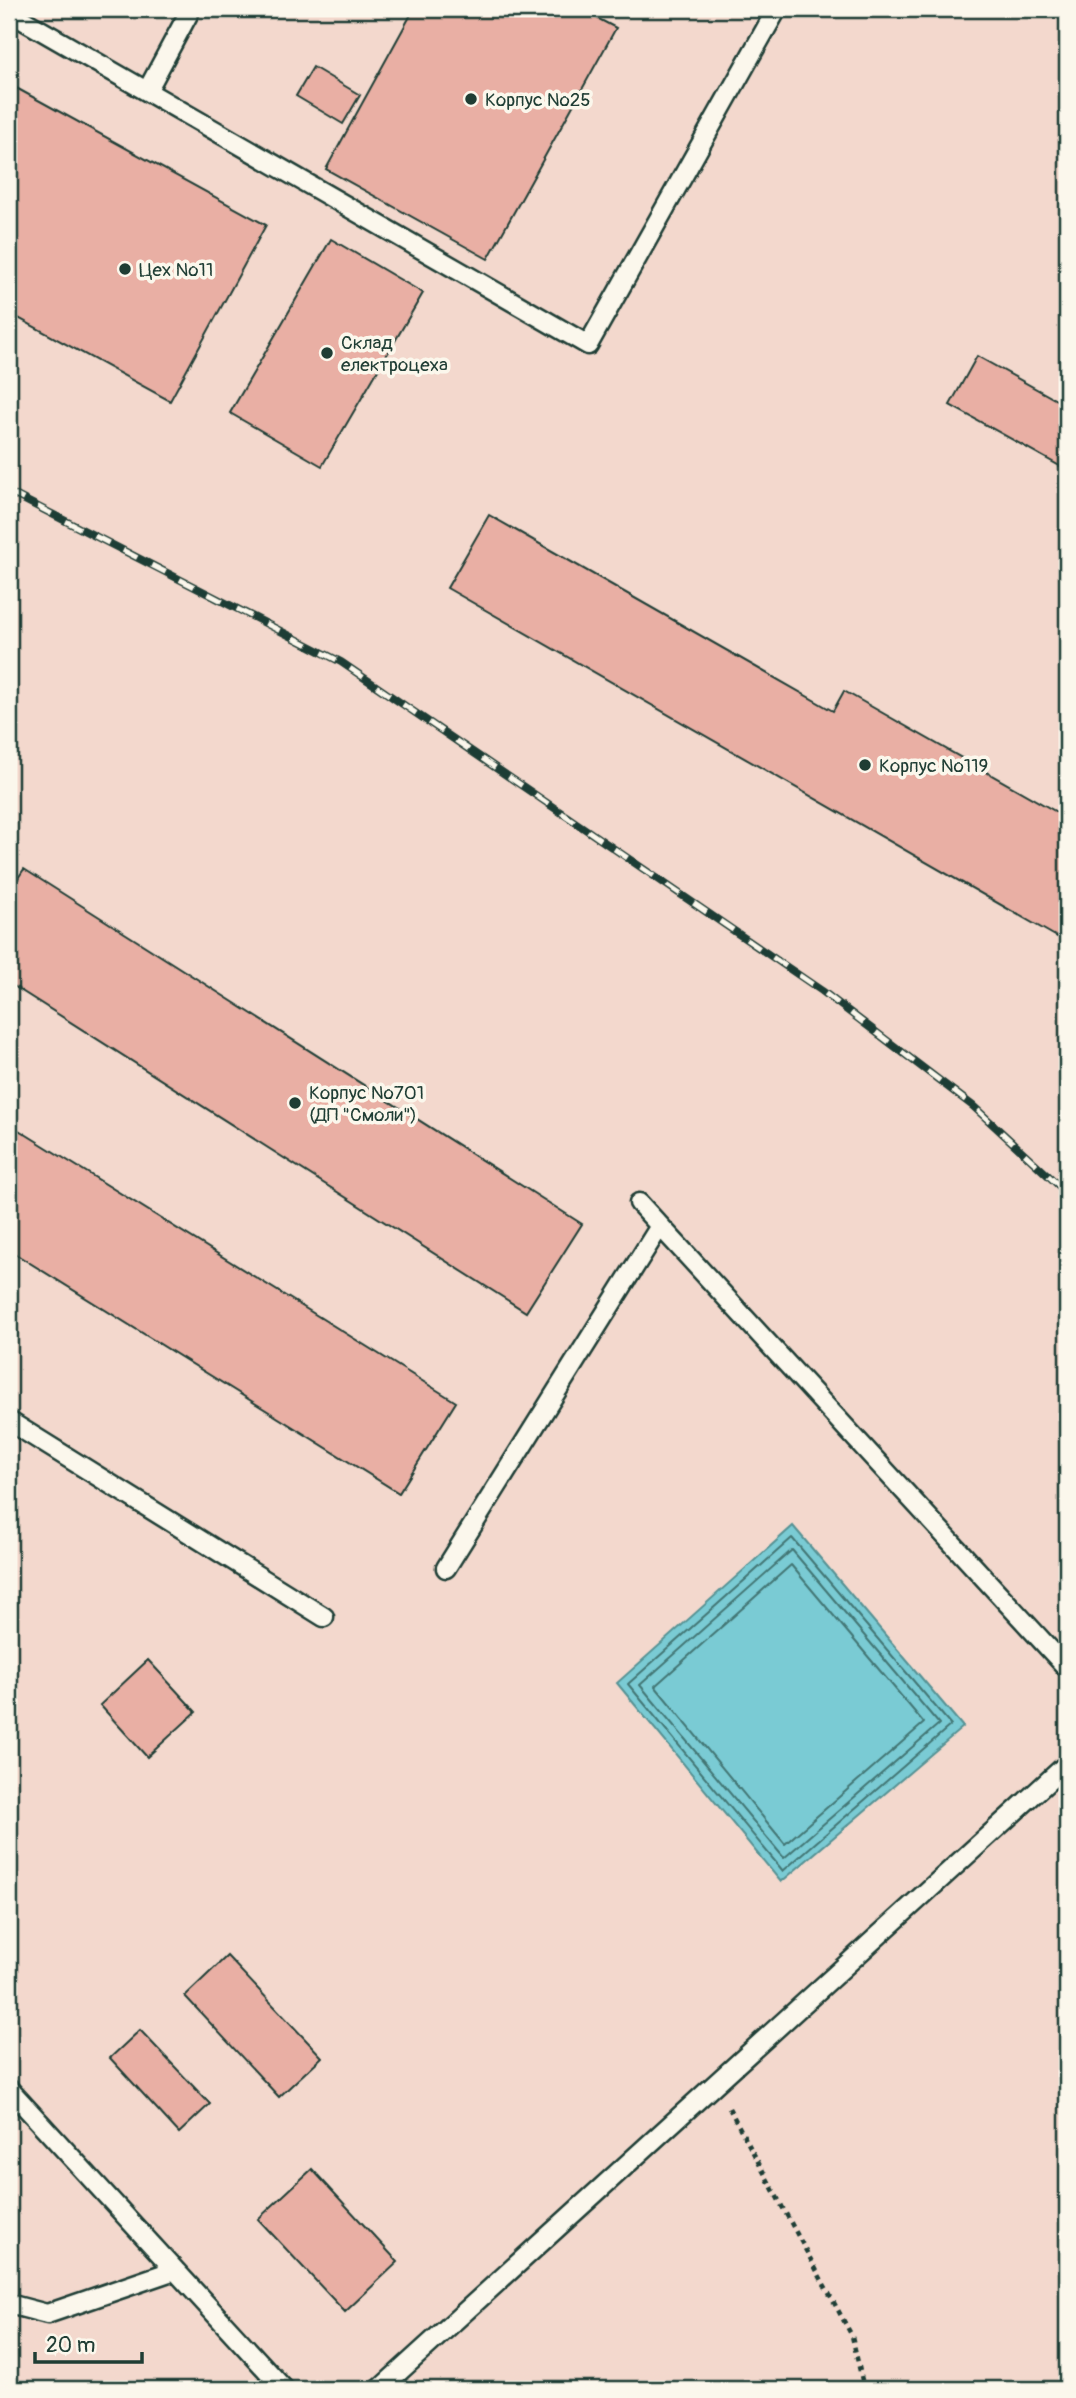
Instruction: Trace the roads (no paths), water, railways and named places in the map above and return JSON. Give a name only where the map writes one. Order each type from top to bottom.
[{"type":"lane","points":[[147,91],[191,9]]},
{"type":"lane","points":[[9,12],[589,345],[777,9]]},
{"type":"lane","points":[[639,1203],[1067,1668]]},
{"type":"lane","points":[[446,1568],[660,1226]]},
{"type":"lane","points":[[9,1421],[324,1617]]},
{"type":"lane","points":[[380,2389],[1067,1764]]},
{"type":"lane","points":[[9,2089],[284,2389]]},
{"type":"lane","points":[[9,2304],[47,2314],[174,2270]]},
{"type":"water","points":[[793,1526],[963,1727],[781,1882],[617,1683]]},
{"type":"railway","points":[[9,492],[341,662],[822,991],[973,1106],[1067,1193]]},
{"type":"place","name":"Корпус №25","points":[[471,99]]},
{"type":"place","name":"Цех №11","points":[[125,269]]},
{"type":"place","name":"Склад електроцеха","points":[[327,353]]},
{"type":"place","name":"Корпус №119","points":[[865,765]]},
{"type":"place","name":"Корпус №701 (ДП \"Смоли\")","points":[[295,1103]]}]
